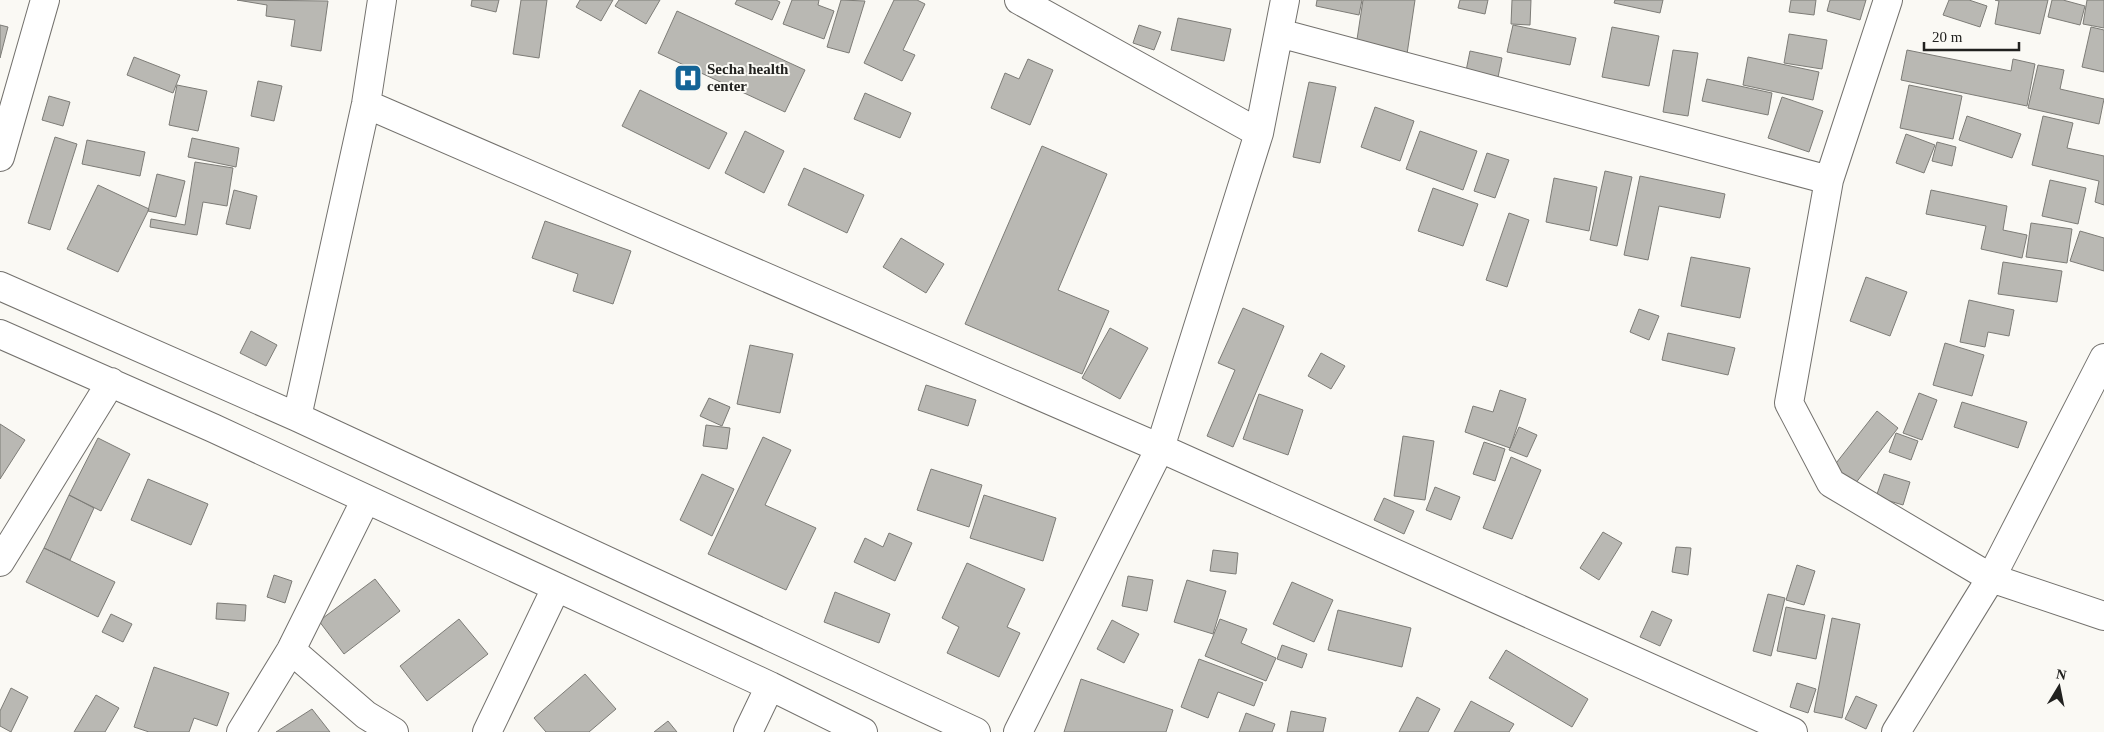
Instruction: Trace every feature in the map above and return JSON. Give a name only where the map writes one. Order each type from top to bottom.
[{"type":"street","points":[[0,156],[45,0]]},
{"type":"street","points":[[297,417],[366,104],[382,0]]},
{"type":"street","points":[[1019,0],[1259,133]]},
{"type":"street","points":[[1018,732],[1160,448],[1259,133],[1285,0]]},
{"type":"street","points":[[1888,0],[1829,180],[1789,403],[1831,483],[1991,578],[2104,616]]},
{"type":"street","points":[[1278,33],[1829,180]]},
{"type":"street","points":[[366,104],[1160,448],[1793,732]]},
{"type":"street","points":[[0,286],[297,417],[976,732]]},
{"type":"street","points":[[0,334],[111,382],[366,499],[770,686],[863,732]]},
{"type":"street","points":[[1896,732],[1991,578],[2104,358]]},
{"type":"street","points":[[0,562],[111,382]]},
{"type":"street","points":[[240,732],[291,650],[366,499]]},
{"type":"street","points":[[488,732],[556,588]]},
{"type":"street","points":[[291,650],[366,715],[394,732]]},
{"type":"street","points":[[748,732],[770,686]]},
{"type":"building","points":[[237,0],[328,1],[321,51],[291,46],[295,20],[266,16],[267,5]]},
{"type":"building","points":[[472,0],[499,0],[496,12],[471,6]]},
{"type":"building","points":[[521,0],[547,0],[539,58],[513,54]]},
{"type":"building","points":[[580,0],[613,0],[601,21],[576,7]]},
{"type":"building","points":[[619,0],[660,0],[646,24],[615,6]]},
{"type":"building","points":[[737,0],[776,0],[780,2],[772,20],[735,4]]},
{"type":"building","points":[[792,0],[819,0],[818,5],[834,11],[824,39],[783,24]]},
{"type":"building","points":[[841,0],[865,1],[849,53],[827,47]]},
{"type":"building","points":[[894,0],[917,0],[925,4],[903,50],[915,55],[902,81],[864,63]]},
{"type":"building","points":[[1317,0],[1362,0],[1359,15],[1316,6]]},
{"type":"building","points":[[1363,0],[1415,0],[1407,54],[1356,46]]},
{"type":"building","points":[[1460,0],[1488,0],[1485,14],[1458,8]]},
{"type":"building","points":[[1512,0],[1531,0],[1530,25],[1511,24]]},
{"type":"building","points":[[1615,0],[1663,0],[1660,13],[1614,3]]},
{"type":"building","points":[[1791,0],[1816,0],[1814,15],[1789,12]]},
{"type":"building","points":[[1830,0],[1866,0],[1860,20],[1827,11]]},
{"type":"building","points":[[1949,0],[1969,0],[1987,6],[1980,27],[1943,15]]},
{"type":"building","points":[[1995,0],[2048,0],[2040,34],[1995,24],[1999,1]]},
{"type":"building","points":[[2052,0],[2063,0],[2085,6],[2080,25],[2048,17]]},
{"type":"building","points":[[2087,0],[2104,0],[2104,28],[2083,24]]},
{"type":"building","points":[[677,11],[805,70],[785,112],[658,53]]},
{"type":"building","points":[[1178,18],[1231,29],[1224,61],[1171,50]]},
{"type":"building","points":[[0,25],[8,27],[0,58]]},
{"type":"building","points":[[1139,25],[1161,32],[1154,50],[1133,43]]},
{"type":"building","points":[[1513,25],[1576,38],[1570,65],[1507,52]]},
{"type":"building","points":[[1612,27],[1659,36],[1649,86],[1602,77]]},
{"type":"building","points":[[2091,27],[2104,30],[2104,72],[2082,67]]},
{"type":"building","points":[[1789,34],[1827,40],[1822,69],[1784,63]]},
{"type":"building","points":[[1673,50],[1698,53],[1688,116],[1663,112]]},
{"type":"building","points":[[1907,50],[2011,71],[2013,59],[2035,64],[2027,106],[1901,80]]},
{"type":"building","points":[[1470,51],[1502,58],[1497,82],[1465,76]]},
{"type":"building","points":[[134,57],[180,75],[173,93],[127,75]]},
{"type":"building","points":[[1748,57],[1819,72],[1813,100],[1743,85]]},
{"type":"building","points":[[1028,59],[1053,70],[1030,125],[991,108],[1005,73],[1019,79]]},
{"type":"building","points":[[2038,65],[2064,70],[2060,89],[2104,99],[2099,124],[2028,108]]},
{"type":"building","points":[[1707,79],[1772,93],[1768,115],[1702,101]]},
{"type":"building","points":[[258,81],[282,86],[274,121],[251,116]]},
{"type":"building","points":[[1309,82],[1336,87],[1320,163],[1293,157]]},
{"type":"building","points":[[177,85],[207,91],[198,131],[169,125]]},
{"type":"building","points":[[1909,85],[1962,96],[1953,139],[1900,128]]},
{"type":"building","points":[[640,90],[727,133],[709,169],[622,126]]},
{"type":"building","points":[[865,93],[911,113],[900,138],[854,119]]},
{"type":"building","points":[[49,96],[70,102],[63,126],[42,120]]},
{"type":"building","points":[[1782,97],[1823,111],[1809,152],[1768,138]]},
{"type":"building","points":[[1375,107],[1414,121],[1400,161],[1361,147]]},
{"type":"building","points":[[1967,116],[2021,134],[2012,158],[1959,140]]},
{"type":"building","points":[[2043,116],[2073,123],[2067,148],[2104,156],[2104,205],[2095,202],[2099,181],[2032,165]]},
{"type":"building","points":[[745,131],[784,151],[764,193],[725,173]]},
{"type":"building","points":[[1420,131],[1477,151],[1463,190],[1406,169]]},
{"type":"building","points":[[1906,134],[1935,145],[1924,173],[1896,163]]},
{"type":"building","points":[[55,137],[77,144],[50,230],[28,223]]},
{"type":"building","points":[[192,138],[239,148],[236,167],[188,157]]},
{"type":"building","points":[[87,140],[145,152],[140,176],[82,164]]},
{"type":"building","points":[[1937,142],[1956,147],[1952,166],[1932,161]]},
{"type":"building","points":[[1042,146],[1107,174],[1058,290],[1109,311],[1082,374],[965,324]]},
{"type":"building","points":[[1487,153],[1509,160],[1495,198],[1474,191]]},
{"type":"building","points":[[195,162],[233,168],[227,206],[203,202],[197,235],[150,227],[151,219],[185,225]]},
{"type":"building","points":[[804,168],[864,195],[847,233],[788,205]]},
{"type":"building","points":[[1605,171],[1632,177],[1617,246],[1590,240]]},
{"type":"building","points":[[157,174],[185,181],[176,217],[148,211]]},
{"type":"building","points":[[1640,176],[1725,194],[1720,218],[1659,206],[1648,260],[1624,255]]},
{"type":"building","points":[[1554,178],[1597,187],[1589,231],[1546,222]]},
{"type":"building","points":[[2050,180],[2086,188],[2078,224],[2042,216]]},
{"type":"building","points":[[98,185],[149,209],[118,272],[67,249]]},
{"type":"building","points":[[1433,188],[1478,204],[1463,246],[1418,231]]},
{"type":"building","points":[[234,190],[257,196],[250,229],[226,224]]},
{"type":"building","points":[[1931,190],[2007,206],[2003,230],[2027,235],[2022,258],[1981,249],[1986,226],[1926,214]]},
{"type":"building","points":[[1509,213],[1529,220],[1507,287],[1486,280]]},
{"type":"building","points":[[545,221],[631,251],[613,304],[573,291],[578,274],[532,258]]},
{"type":"building","points":[[2031,223],[2072,229],[2067,263],[2026,257]]},
{"type":"building","points":[[2080,231],[2104,238],[2104,271],[2070,261]]},
{"type":"building","points":[[901,238],[944,264],[926,293],[883,267]]},
{"type":"building","points":[[1691,257],[1750,268],[1740,318],[1681,306]]},
{"type":"building","points":[[2003,262],[2062,271],[2057,302],[1998,294]]},
{"type":"building","points":[[1866,277],[1907,292],[1890,336],[1850,321]]},
{"type":"building","points":[[1969,300],[2014,310],[2009,336],[1988,332],[1985,347],[1960,342]]},
{"type":"building","points":[[1243,308],[1284,326],[1233,447],[1207,436],[1235,370],[1218,363]]},
{"type":"building","points":[[1639,309],[1659,316],[1649,340],[1630,332]]},
{"type":"building","points":[[1110,328],[1148,348],[1120,399],[1082,378]]},
{"type":"building","points":[[251,331],[277,345],[266,366],[240,353]]},
{"type":"building","points":[[1668,333],[1735,348],[1728,375],[1662,360]]},
{"type":"building","points":[[1945,343],[1984,355],[1972,396],[1933,385]]},
{"type":"building","points":[[750,345],[793,354],[780,413],[737,404]]},
{"type":"building","points":[[1321,353],[1345,366],[1331,389],[1308,376]]},
{"type":"building","points":[[926,385],[976,400],[968,426],[918,410]]},
{"type":"building","points":[[1500,390],[1526,399],[1510,448],[1465,432],[1473,406],[1493,412]]},
{"type":"building","points":[[1919,393],[1937,400],[1922,440],[1903,433]]},
{"type":"building","points":[[1259,394],[1303,410],[1288,455],[1243,439]]},
{"type":"building","points":[[709,398],[730,407],[722,426],[700,416]]},
{"type":"building","points":[[1962,402],[2027,422],[2018,448],[1954,427]]},
{"type":"building","points":[[1877,411],[1898,428],[1855,484],[1833,467]]},
{"type":"building","points":[[0,424],[25,440],[0,479]]},
{"type":"building","points":[[706,425],[730,428],[727,449],[703,446]]},
{"type":"building","points":[[1519,427],[1537,435],[1527,457],[1509,450]]},
{"type":"building","points":[[1896,433],[1918,441],[1911,460],[1889,452]]},
{"type":"building","points":[[1403,436],[1434,441],[1425,500],[1394,496]]},
{"type":"building","points":[[763,437],[791,450],[765,505],[816,528],[786,590],[708,554]]},
{"type":"building","points":[[98,438],[130,454],[101,511],[69,495]]},
{"type":"building","points":[[1484,442],[1505,449],[1495,481],[1473,474]]},
{"type":"building","points":[[1511,457],[1541,470],[1512,539],[1483,528]]},
{"type":"building","points":[[931,469],[982,485],[969,527],[917,510]]},
{"type":"building","points":[[702,474],[734,489],[712,536],[680,520]]},
{"type":"building","points":[[1884,474],[1910,482],[1903,505],[1876,497]]},
{"type":"building","points":[[148,479],[208,504],[191,545],[131,520]]},
{"type":"building","points":[[1435,487],[1460,497],[1451,520],[1426,510]]},
{"type":"building","points":[[69,495],[94,508],[70,560],[44,548]]},
{"type":"building","points":[[984,495],[1056,518],[1043,561],[970,538]]},
{"type":"building","points":[[1384,498],[1414,511],[1404,534],[1374,520]]},
{"type":"building","points":[[1603,532],[1622,543],[1599,580],[1580,568]]},
{"type":"building","points":[[889,533],[912,543],[895,581],[854,562],[865,538],[883,547]]},
{"type":"building","points":[[1676,547],[1691,548],[1688,575],[1672,572]]},
{"type":"building","points":[[44,548],[115,582],[98,617],[26,582]]},
{"type":"building","points":[[1213,550],[1238,553],[1236,574],[1210,571]]},
{"type":"building","points":[[967,563],[1025,589],[1007,627],[1020,633],[999,677],[947,653],[959,627],[942,618]]},
{"type":"building","points":[[1797,565],[1815,571],[1804,605],[1786,600]]},
{"type":"building","points":[[274,575],[292,581],[285,603],[267,597]]},
{"type":"building","points":[[1128,576],[1153,580],[1147,611],[1122,606]]},
{"type":"building","points":[[375,579],[400,611],[344,654],[319,621]]},
{"type":"building","points":[[1187,580],[1226,591],[1213,634],[1174,622]]},
{"type":"building","points":[[1292,582],[1333,600],[1314,642],[1273,624]]},
{"type":"building","points":[[835,592],[890,614],[879,643],[824,622]]},
{"type":"building","points":[[1768,594],[1785,598],[1771,656],[1753,651]]},
{"type":"building","points":[[217,603],[246,605],[245,621],[216,619]]},
{"type":"building","points":[[1786,607],[1825,615],[1816,659],[1777,651]]},
{"type":"building","points":[[1338,610],[1411,628],[1402,667],[1328,650]]},
{"type":"building","points":[[1652,611],[1672,620],[1660,646],[1640,637]]},
{"type":"building","points":[[111,614],[132,624],[123,642],[102,632]]},
{"type":"building","points":[[1832,618],[1860,624],[1842,718],[1814,712]]},
{"type":"building","points":[[459,619],[488,654],[427,701],[400,666]]},
{"type":"building","points":[[1220,619],[1247,629],[1241,643],[1276,658],[1266,681],[1205,656]]},
{"type":"building","points":[[1112,620],[1139,634],[1124,663],[1097,649]]},
{"type":"building","points":[[1282,645],[1307,654],[1302,668],[1277,659]]},
{"type":"building","points":[[1506,650],[1588,699],[1572,727],[1489,678]]},
{"type":"building","points":[[1199,659],[1263,683],[1254,706],[1218,692],[1208,718],[1181,707]]},
{"type":"building","points":[[154,667],[229,693],[217,726],[194,718],[189,732],[149,732],[134,727]]},
{"type":"building","points":[[585,674],[616,709],[589,732],[546,732],[534,718]]},
{"type":"building","points":[[1081,679],[1173,710],[1166,732],[1064,732]]},
{"type":"building","points":[[1797,683],[1816,689],[1808,713],[1790,707]]},
{"type":"building","points":[[11,688],[28,697],[11,732],[0,726],[0,711]]},
{"type":"building","points":[[96,695],[119,708],[105,732],[74,732]]},
{"type":"building","points":[[1856,696],[1877,705],[1866,729],[1845,719]]},
{"type":"building","points":[[1417,697],[1440,709],[1428,732],[1399,732]]},
{"type":"building","points":[[1471,701],[1514,724],[1509,732],[1454,732]]},
{"type":"building","points":[[312,709],[330,732],[276,732]]},
{"type":"building","points":[[1291,711],[1326,718],[1323,732],[1287,732]]},
{"type":"building","points":[[1246,713],[1275,724],[1272,732],[1239,732]]},
{"type":"building","points":[[668,721],[677,732],[654,732]]},
{"type":"place","name":"Secha health center","points":[[688,78]]}]
